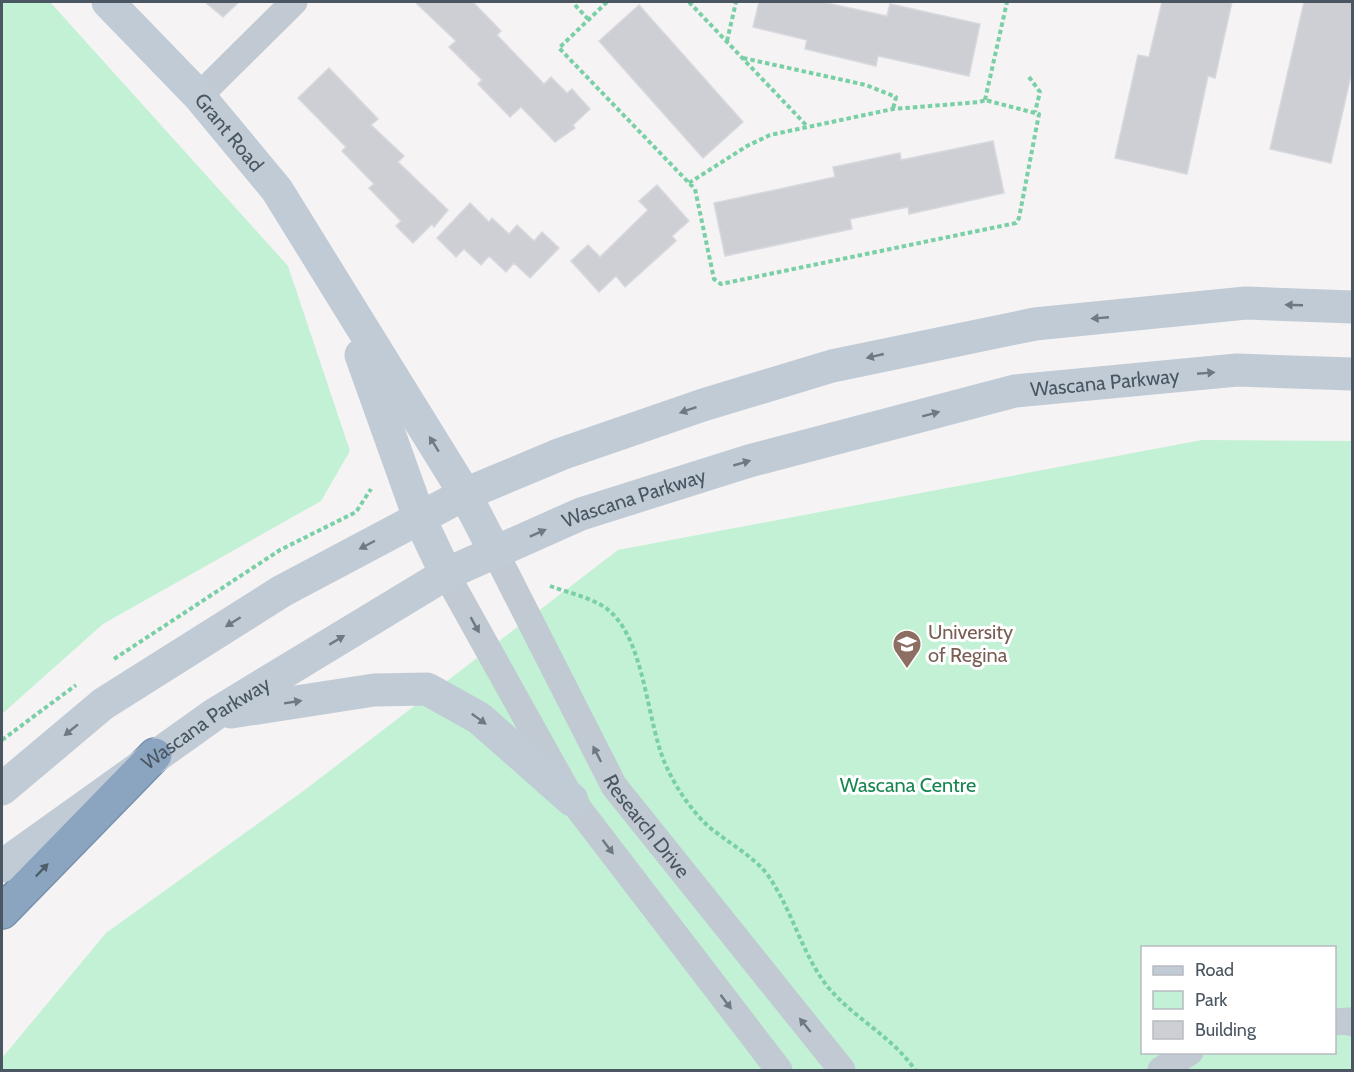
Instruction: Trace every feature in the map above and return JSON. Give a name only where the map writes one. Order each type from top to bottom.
[{"type":"highway","points":[[2,912],[155,755]]},
{"type":"main road","name":"Grant Road","points":[[108,2],[199,96],[277,190],[465,494],[495,552]]},
{"type":"main road","name":"Grant Road","points":[[331,280],[379,400],[419,517],[446,574]]},
{"type":"main road","points":[[2,789],[103,704],[282,591],[465,494],[561,454],[703,405],[832,366],[1035,324],[1246,303],[1353,307]]},
{"type":"main road","name":"Wascana Parkway","points":[[2,866],[215,714],[446,574],[581,514],[666,485],[749,461],[1015,391],[1237,370],[1353,374]]},
{"type":"main road","points":[[215,714],[374,690],[427,689],[479,718],[572,800]]},
{"type":"street","points":[[199,96],[294,2]]},
{"type":"street","name":"Research Drive","points":[[495,552],[614,786],[842,1071]]},
{"type":"street","points":[[446,574],[572,800],[779,1071]]},
{"type":"street","points":[[1336,1022],[1353,1023]]},
{"type":"street","points":[[1161,1071],[1188,1054]]},
{"type":"path","points":[[607,2],[559,48],[696,192],[714,279],[724,284],[1016,223],[1039,114],[985,100],[893,109],[762,138],[689,183]]},
{"type":"path","points":[[689,2],[808,126]]},
{"type":"path","points":[[727,41],[736,2]]},
{"type":"path","points":[[985,100],[1007,2]]},
{"type":"path","points":[[575,5],[588,19]]},
{"type":"path","points":[[742,58],[866,85],[896,97],[893,109]]},
{"type":"path","points":[[1029,77],[1040,93],[1035,112]]},
{"type":"path","points":[[550,586],[602,606],[623,629],[636,654],[656,739],[668,770],[691,806],[707,825],[766,873],[786,906],[807,955],[827,986],[849,1009],[887,1038],[915,1071]]},
{"type":"green space","points":[[2,2],[50,2],[288,266],[350,451],[321,501],[103,624],[2,714]]},
{"type":"green space","name":"Wascana Centre","points":[[1202,440],[1352,441],[1352,1070],[2,1070],[2,1058],[106,933],[306,789],[618,550]]},
{"type":"building","points":[[205,2],[239,2],[223,17]]},
{"type":"building","points":[[415,2],[473,2],[501,31],[497,35],[544,84],[551,77],[567,93],[572,89],[590,109],[573,125],[575,128],[555,142],[521,107],[510,117],[478,84],[482,80],[449,47],[456,41]]},
{"type":"building","points":[[759,2],[822,2],[887,16],[890,4],[980,24],[969,76],[878,56],[876,66],[805,49],[807,40],[753,27]]},
{"type":"building","points":[[1162,2],[1232,2],[1215,78],[1208,76],[1187,174],[1115,158],[1138,55],[1149,57]]},
{"type":"building","points":[[1304,2],[1352,2],[1352,71],[1331,163],[1270,149]]},
{"type":"building","points":[[639,5],[743,122],[703,158],[599,41]]},
{"type":"building","points":[[329,68],[378,119],[371,125],[404,156],[398,162],[448,210],[434,227],[432,224],[413,243],[396,226],[401,221],[369,188],[374,184],[342,151],[346,147],[298,98]]},
{"type":"building","points":[[993,141],[1004,193],[909,214],[908,207],[850,219],[852,229],[725,256],[714,203],[835,177],[833,167],[900,153],[901,160]]},
{"type":"building","points":[[657,185],[689,221],[672,236],[676,241],[625,287],[616,276],[599,292],[571,261],[588,245],[600,257],[648,210],[639,201]]},
{"type":"building","points":[[470,203],[489,222],[492,218],[509,234],[517,225],[534,241],[542,232],[559,248],[530,278],[514,263],[506,272],[489,256],[481,265],[464,249],[456,257],[437,238]]},
{"type":"place","name":"University of Regina","points":[[907,670]]}]
